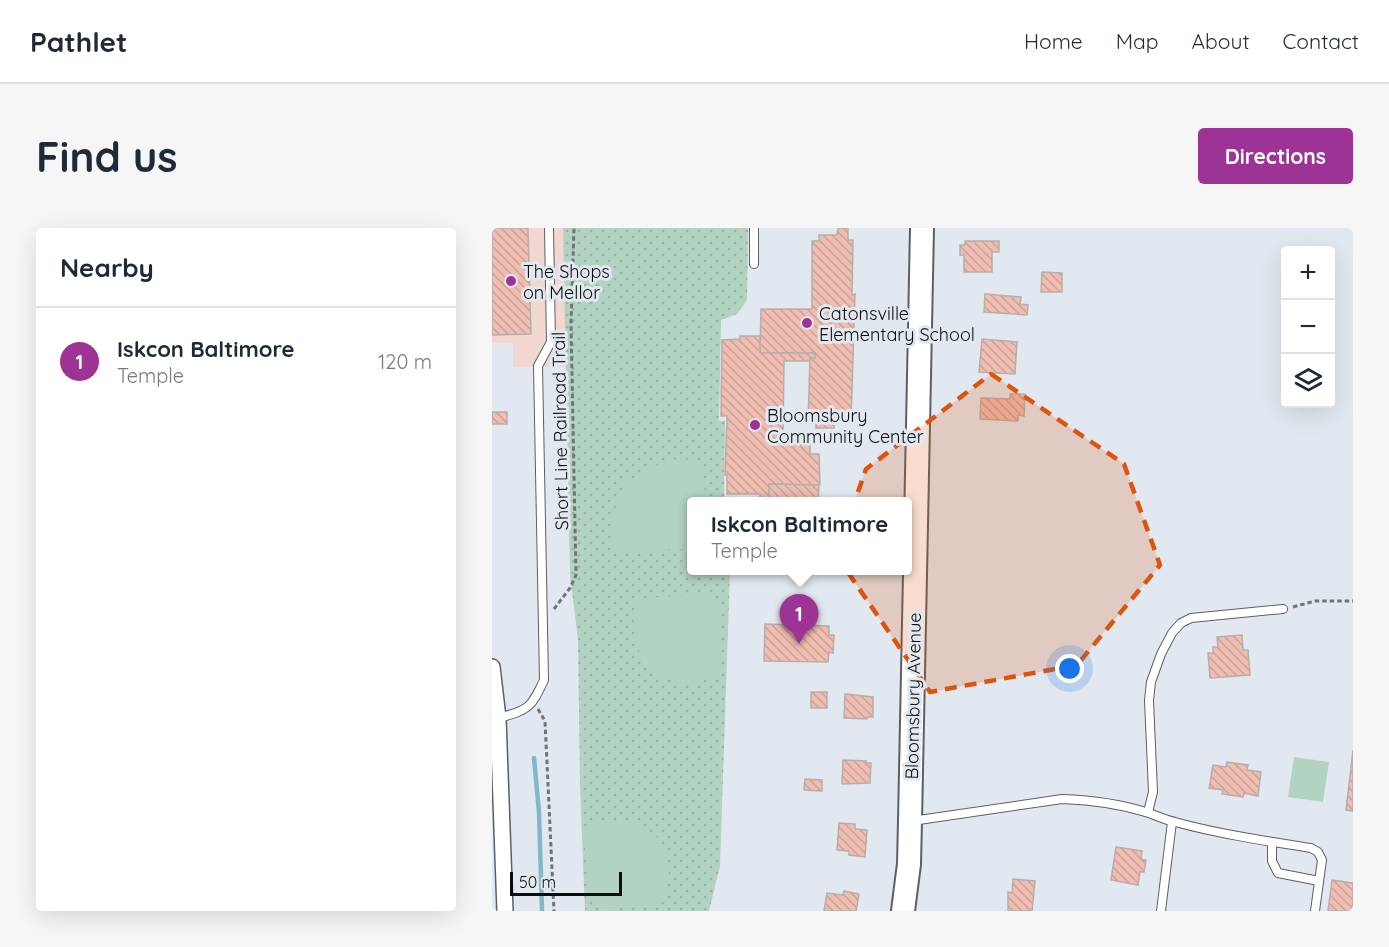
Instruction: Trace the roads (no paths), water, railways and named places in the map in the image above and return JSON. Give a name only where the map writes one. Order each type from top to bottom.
[{"type":"main road","name":"Bloomsbury Avenue","points":[[903,911],[909,864],[922,228]]},
{"type":"street","points":[[492,667],[498,718],[505,911]]},
{"type":"lane","points":[[498,718],[526,709],[534,702],[544,680],[538,366],[551,342],[549,228]]},
{"type":"lane","points":[[754,228],[754,264]]},
{"type":"lane","points":[[1148,812],[1153,792],[1150,682],[1172,633],[1181,623],[1191,618],[1283,609]]},
{"type":"lane","points":[[910,821],[1062,799],[1107,803],[1148,812],[1172,822],[1311,848],[1318,852],[1322,860],[1315,911]]},
{"type":"lane","points":[[1161,911],[1172,822]]},
{"type":"lane","points":[[1272,842],[1272,861],[1278,873],[1319,881]]},
{"type":"waterway","points":[[534,758],[539,812],[542,911]]},
{"type":"place","name":"The Shops on Mellor","points":[[511,281]]},
{"type":"place","name":"Catonsville Elementary School","points":[[807,323]]},
{"type":"place","name":"Bloomsbury Community Center","points":[[755,425]]},
{"type":"place","name":"Iskcon Baltimore","points":[[799,644]]}]
